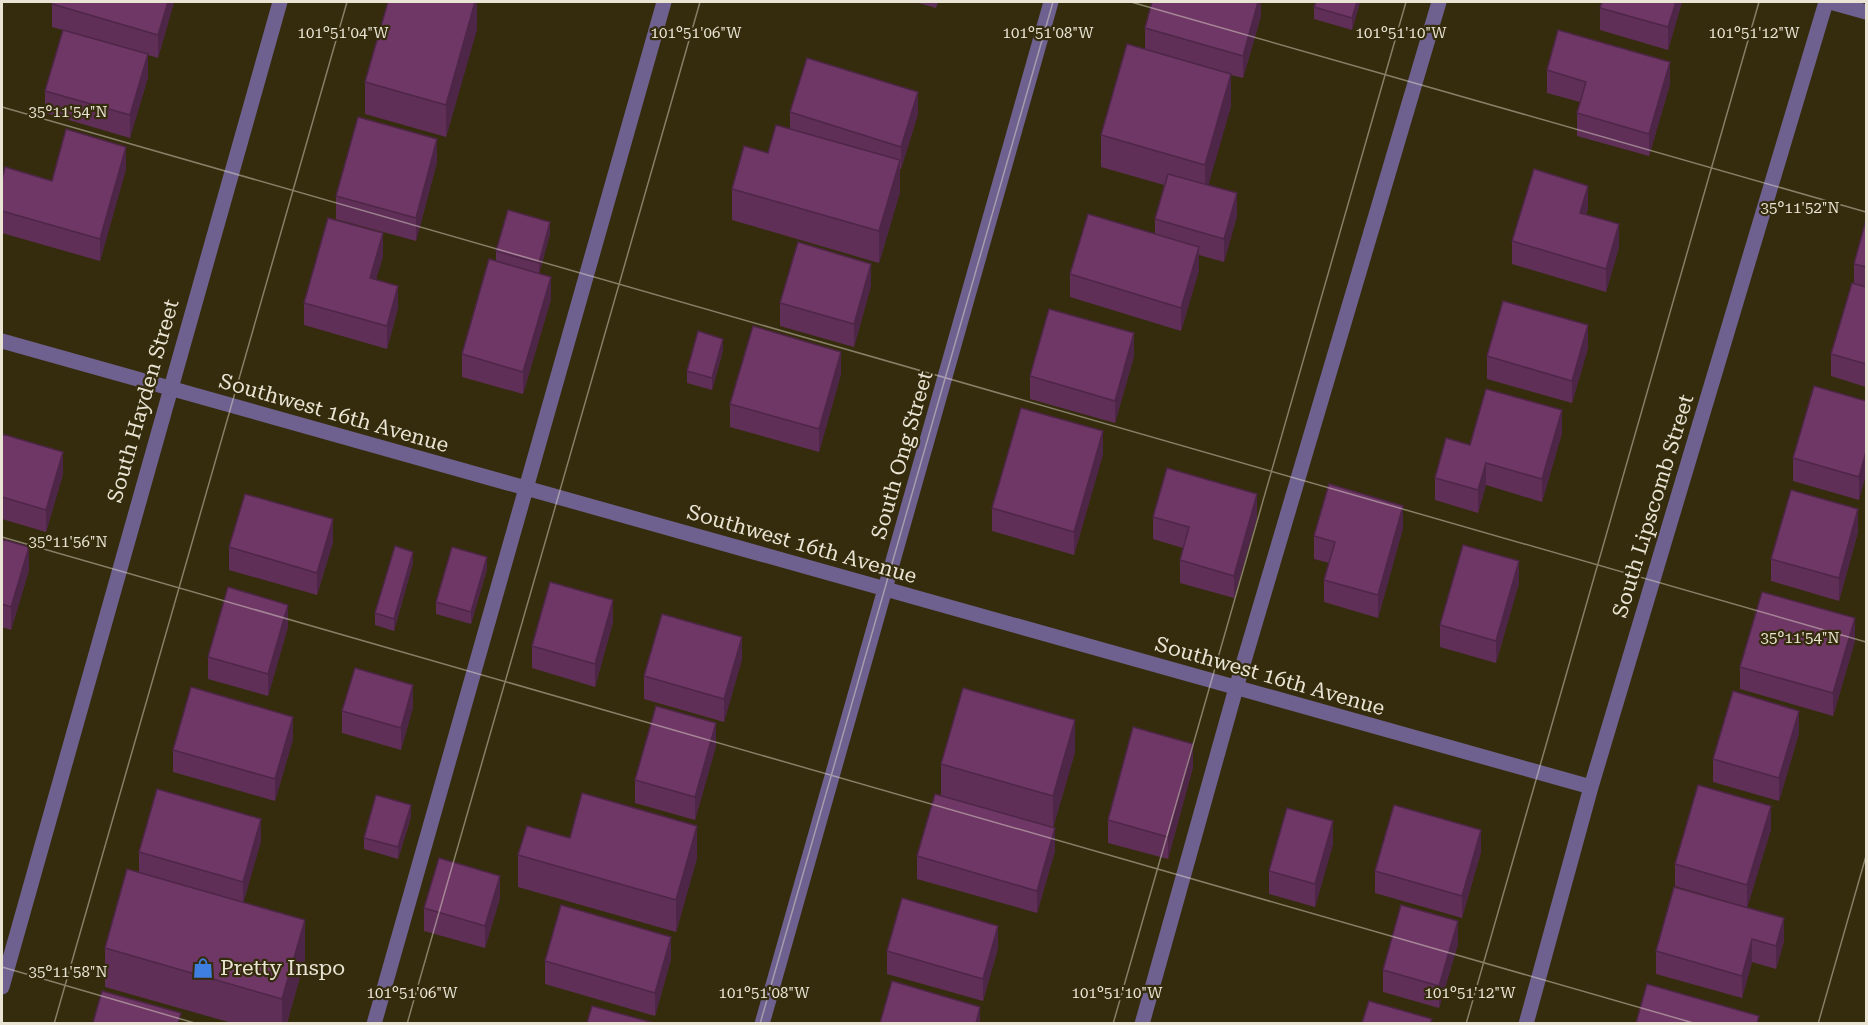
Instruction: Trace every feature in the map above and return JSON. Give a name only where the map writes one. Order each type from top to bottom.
[{"type":"street","name":"South Hayden Street","points":[[2,987],[168,388],[280,2]]},
{"type":"street","points":[[374,1023],[664,2]]},
{"type":"street","name":"South Ong Street","points":[[762,1023],[1051,2]]},
{"type":"street","points":[[1142,1023],[1236,688],[1439,2]]},
{"type":"street","points":[[1828,2],[1866,12]]},
{"type":"street","name":"South Lipscomb Street","points":[[1526,1023],[1592,787],[1828,2]]},
{"type":"street","name":"Southwest 16th Avenue","points":[[2,341],[1592,787]]},
{"type":"building","points":[[52,2],[168,2],[158,35],[52,4]]},
{"type":"building","points":[[388,2],[475,2],[446,105],[365,82]]},
{"type":"building","points":[[1152,2],[1258,2],[1243,56],[1145,28]]},
{"type":"building","points":[[1316,2],[1357,2],[1352,18],[1314,7]]},
{"type":"building","points":[[1602,2],[1676,2],[1668,27],[1600,8]]},
{"type":"building","points":[[63,30],[148,54],[130,115],[45,91]]},
{"type":"building","points":[[1558,30],[1670,62],[1649,134],[1577,113],[1586,82],[1547,70]]},
{"type":"building","points":[[1127,44],[1231,74],[1205,165],[1101,135]]},
{"type":"building","points":[[807,58],[918,92],[901,147],[790,112]]},
{"type":"building","points":[[358,117],[437,139],[416,218],[336,196]]},
{"type":"building","points":[[776,125],[900,160],[879,231],[732,189],[744,146],[768,153]]},
{"type":"building","points":[[66,129],[126,147],[100,239],[2,211],[2,179],[5,167],[52,181]]},
{"type":"building","points":[[1534,169],[1588,186],[1580,213],[1619,224],[1606,269],[1512,241]]},
{"type":"building","points":[[1168,174],[1237,193],[1224,239],[1155,219]]},
{"type":"building","points":[[508,210],[550,222],[539,263],[496,251]]},
{"type":"building","points":[[1088,214],[1199,247],[1181,308],[1070,274]]},
{"type":"building","points":[[328,218],[383,233],[370,278],[398,286],[387,326],[304,303]]},
{"type":"building","points":[[1866,220],[1866,267],[1854,264]]},
{"type":"building","points":[[798,242],[871,264],[854,324],[780,303]]},
{"type":"building","points":[[489,259],[551,277],[523,372],[462,354]]},
{"type":"building","points":[[1852,283],[1866,287],[1866,364],[1831,354]]},
{"type":"building","points":[[1503,301],[1588,325],[1572,381],[1487,356]]},
{"type":"building","points":[[1049,309],[1134,333],[1115,401],[1030,376]]},
{"type":"building","points":[[753,326],[841,352],[819,429],[730,404]]},
{"type":"building","points":[[698,331],[723,339],[712,378],[687,371]]},
{"type":"building","points":[[1814,386],[1866,401],[1866,452],[1859,477],[1793,458]]},
{"type":"building","points":[[1486,389],[1562,410],[1542,479],[1486,463],[1478,490],[1435,478],[1446,438],[1470,445]]},
{"type":"building","points":[[1021,408],[1103,431],[1074,532],[992,508]]},
{"type":"building","points":[[2,434],[63,452],[46,510],[2,497]]},
{"type":"building","points":[[1167,468],[1257,494],[1234,576],[1180,560],[1189,527],[1153,517]]},
{"type":"building","points":[[1329,484],[1403,506],[1378,595],[1324,580],[1335,542],[1314,536]]},
{"type":"building","points":[[1791,490],[1858,509],[1839,578],[1771,559]]},
{"type":"building","points":[[245,494],[333,519],[317,573],[229,547]]},
{"type":"building","points":[[2,539],[29,547],[11,607],[2,604]]},
{"type":"building","points":[[1463,545],[1519,561],[1496,641],[1440,625]]},
{"type":"building","points":[[395,546],[413,552],[394,619],[375,613]]},
{"type":"building","points":[[452,547],[487,557],[471,612],[436,602]]},
{"type":"building","points":[[550,582],[613,600],[595,664],[532,646]]},
{"type":"building","points":[[228,587],[288,605],[268,674],[208,657]]},
{"type":"building","points":[[1762,592],[1855,618],[1833,693],[1740,667]]},
{"type":"building","points":[[662,614],[742,637],[724,699],[644,676]]},
{"type":"building","points":[[355,668],[413,685],[401,728],[342,711]]},
{"type":"building","points":[[191,687],[293,717],[275,779],[173,750]]},
{"type":"building","points":[[963,688],[1075,720],[1053,796],[941,764]]},
{"type":"building","points":[[1733,691],[1799,711],[1779,778],[1713,759]]},
{"type":"building","points":[[656,706],[716,723],[695,797],[635,780]]},
{"type":"building","points":[[1133,727],[1193,744],[1168,837],[1108,820]]},
{"type":"building","points":[[1698,785],[1771,806],[1747,885],[1675,864]]},
{"type":"building","points":[[157,789],[261,819],[243,882],[139,852]]},
{"type":"building","points":[[582,793],[697,826],[676,900],[518,855],[527,826],[570,838]]},
{"type":"building","points":[[935,794],[1055,828],[1037,891],[917,856]]},
{"type":"building","points":[[376,795],[411,805],[398,847],[364,838]]},
{"type":"building","points":[[1394,805],[1481,830],[1462,896],[1375,871]]},
{"type":"building","points":[[1287,808],[1333,821],[1315,884],[1269,871]]},
{"type":"building","points":[[439,858],[500,876],[485,926],[424,908]]},
{"type":"building","points":[[127,869],[305,920],[282,999],[105,948]]},
{"type":"building","points":[[1674,887],[1784,918],[1776,946],[1752,939],[1742,976],[1656,951]]},
{"type":"building","points":[[902,898],[998,926],[983,979],[887,951]]},
{"type":"building","points":[[561,905],[671,937],[655,993],[545,961]]},
{"type":"building","points":[[1401,905],[1458,921],[1439,986],[1383,970]]},
{"type":"building","points":[[892,981],[980,1007],[976,1023],[880,1023]]},
{"type":"building","points":[[1647,984],[1759,1016],[1757,1023],[1636,1023]]},
{"type":"building","points":[[102,991],[181,1013],[178,1023],[93,1023]]},
{"type":"building","points":[[1369,1001],[1432,1019],[1430,1023],[1362,1023]]},
{"type":"building","points":[[592,1006],[654,1023],[587,1023]]},
{"type":"place","name":"Pretty Inspo","points":[[203,968]]}]
